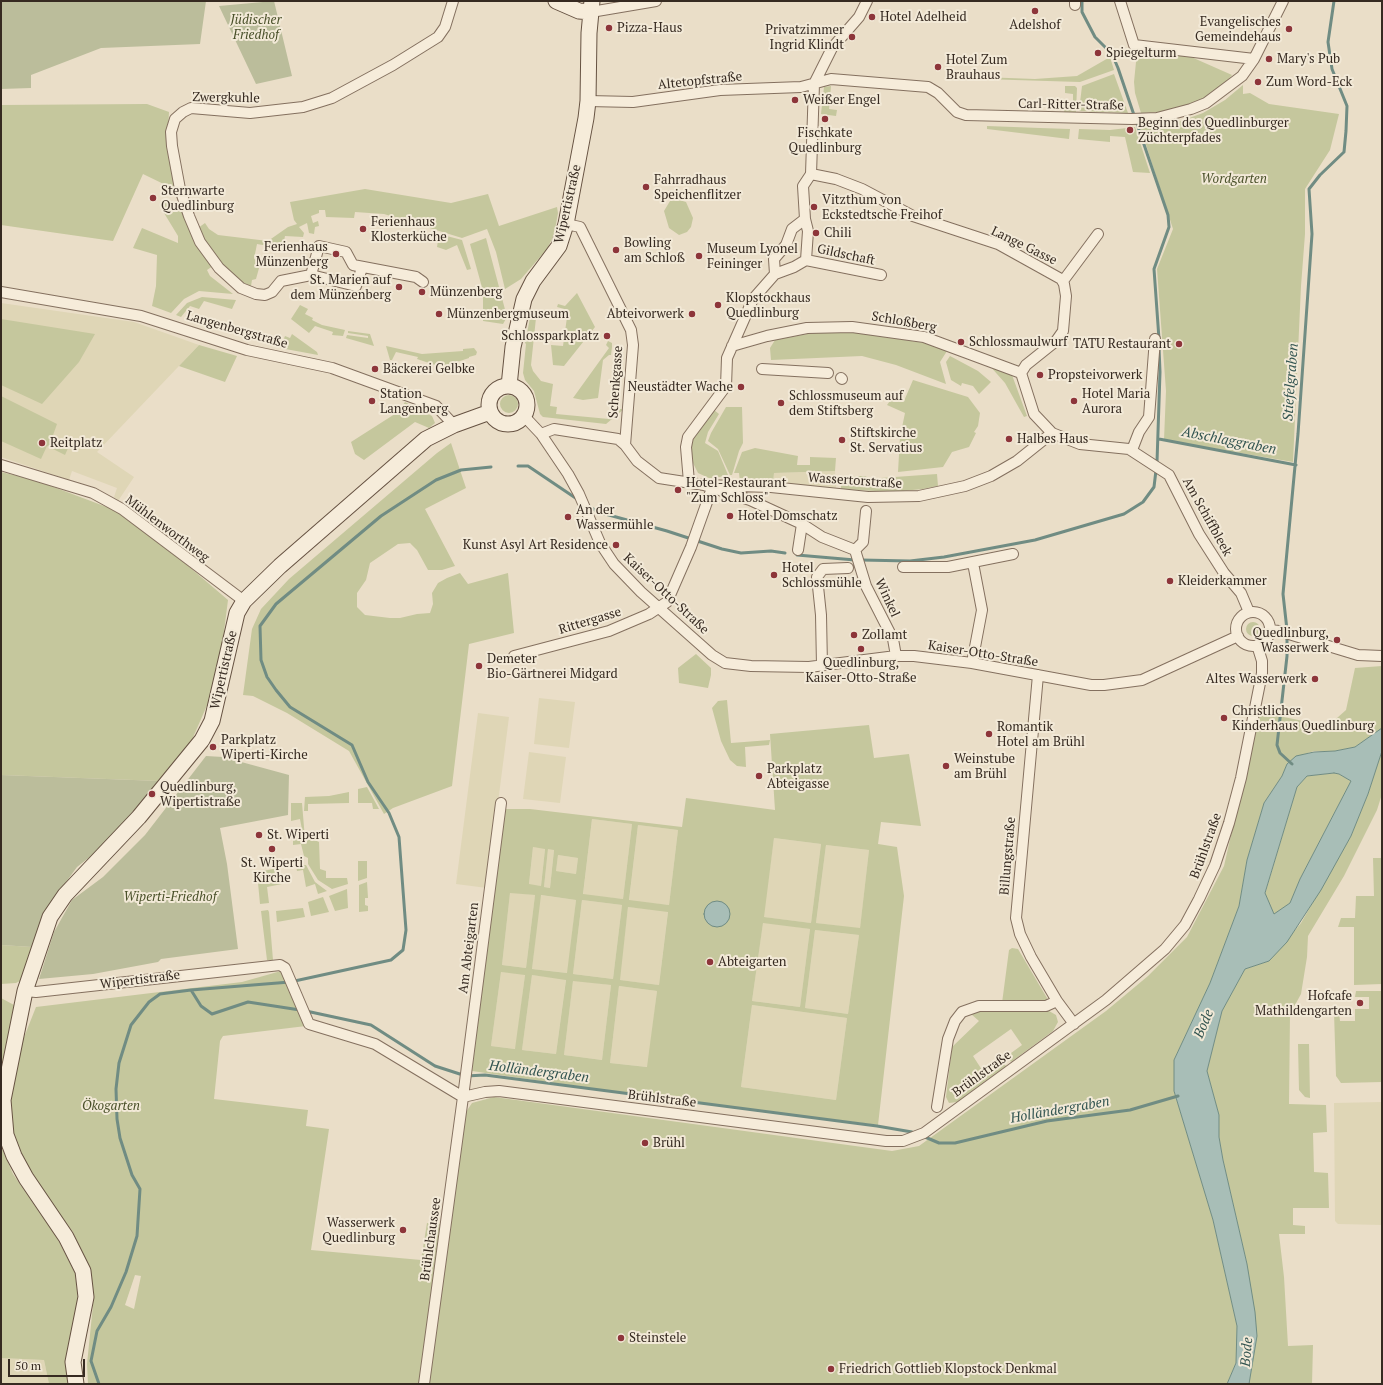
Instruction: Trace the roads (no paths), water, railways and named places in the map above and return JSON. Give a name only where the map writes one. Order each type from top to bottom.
[{"type":"street","name":"Zwergkuhle","points":[[311,275],[281,281],[272,292],[265,295],[246,291],[219,268],[200,242],[187,212],[180,189],[171,132],[175,119],[183,112],[191,108],[250,113],[271,112],[303,107],[332,98],[381,71],[438,36],[445,27],[453,1]]},
{"type":"street","points":[[556,1],[579,11],[591,6],[656,1]]},
{"type":"street","points":[[811,174],[814,84],[832,48],[859,17],[867,1]]},
{"type":"street","points":[[1120,1],[1134,45],[1254,59]]},
{"type":"street","name":"Carl-Ritter-Straße","points":[[814,84],[831,79],[925,86],[935,90],[957,112],[966,115],[1137,119],[1179,113],[1206,103],[1238,79],[1254,59],[1283,1]]},
{"type":"street","name":"Wipertistraße","points":[[509,386],[513,351],[521,308],[527,291],[558,246],[566,224],[588,101],[591,6]]},
{"type":"street","name":"Altetopfstraße","points":[[588,101],[633,102],[720,90],[801,87],[814,84]]},
{"type":"street","name":"Gildschaft","points":[[806,260],[808,231],[805,219],[803,186],[811,174]]},
{"type":"street","name":"Lange Gasse","points":[[811,174],[836,179],[862,188],[886,203],[913,216],[998,244],[1062,281],[1066,296],[1062,334],[1052,345],[1026,364],[1021,373]]},
{"type":"street","points":[[689,482],[686,453],[688,437],[726,386],[727,358],[753,299],[775,274],[775,257],[786,245],[792,229],[805,219]]},
{"type":"street","name":"Schenkgasse","points":[[566,224],[580,227],[631,330],[633,346],[625,445]]},
{"type":"street","name":"Lange Gasse","points":[[1062,281],[1098,234]]},
{"type":"street","points":[[362,268],[356,286],[311,275],[319,246],[346,252],[353,265],[362,268],[416,277],[423,282]]},
{"type":"street","name":"Gildschaft","points":[[775,274],[794,267],[806,260],[881,275]]},
{"type":"street","name":"Langenbergstraße","points":[[1,292],[141,316],[247,350],[332,368],[436,406],[454,425]]},
{"type":"street","name":"Schloßberg","points":[[732,346],[767,336],[802,329],[835,326],[852,327],[890,331],[930,338],[960,351],[1021,373]]},
{"type":"street","points":[[1021,373],[1034,414],[1052,433],[1080,444],[1121,447],[1132,450],[1139,432],[1149,417],[1155,339]]},
{"type":"street","points":[[762,369],[828,373]]},
{"type":"street","points":[[509,386],[520,390],[526,396],[527,405],[524,416],[517,422],[508,424],[496,419],[490,412],[489,402],[493,394],[500,388],[509,386]]},
{"type":"street","name":"Wipertistraße","points":[[76,1384],[73,1362],[86,1297],[83,1271],[66,1237],[17,1161],[6,1135],[3,1100],[26,992],[50,917],[65,896],[139,817],[202,740],[212,721],[237,613],[244,602],[280,566],[426,439],[454,425],[490,412]]},
{"type":"street","name":"Kaiser-Otto-Straße","points":[[524,416],[541,434],[579,494],[600,543],[614,564],[641,592],[660,607],[712,655],[725,663],[793,667],[822,666],[896,656],[972,663],[1097,686],[1132,682],[1155,674],[1218,643],[1238,636]]},
{"type":"street","points":[[541,434],[554,429],[611,437],[620,440],[637,460],[659,478],[708,486],[762,504],[802,524],[857,557],[863,542],[866,511]]},
{"type":"street","name":"Wassertorstraße","points":[[708,486],[771,488],[868,497],[919,496],[965,486],[991,476],[1017,460],[1052,433]]},
{"type":"street","name":"Am Schiffbleek","points":[[1132,450],[1165,473],[1199,534],[1224,573],[1241,593],[1249,612]]},
{"type":"street","name":"Mühlenworthweg","points":[[1,465],[93,493],[122,509],[244,602]]},
{"type":"street","name":"Rittergasse","points":[[514,656],[610,631],[660,607],[669,598],[693,542],[708,486]]},
{"type":"street","points":[[798,550],[802,524]]},
{"type":"street","points":[[903,568],[941,567],[1013,554]]},
{"type":"street","name":"Winkel","points":[[857,557],[866,586],[893,639],[896,656]]},
{"type":"street","points":[[972,663],[982,610],[973,562]]},
{"type":"street","points":[[822,666],[821,616],[817,577],[823,569],[848,568]]},
{"type":"street","points":[[1275,630],[1266,640],[1257,645],[1246,644],[1238,636],[1236,630],[1238,622],[1242,617],[1249,612],[1258,612],[1269,621],[1275,630],[1358,655],[1382,656]]},
{"type":"street","name":"Brühlstraße","points":[[464,1097],[481,1092],[499,1091],[886,1141],[900,1141],[924,1133],[1074,1024],[1141,971],[1165,949],[1185,925],[1215,865],[1229,823],[1244,763],[1262,668],[1257,645]]},
{"type":"street","name":"Billungstraße","points":[[1038,675],[1016,918],[1023,941],[1057,1001],[1074,1024]]},
{"type":"street","name":"Am Abteigarten","points":[[464,1097],[501,803]]},
{"type":"street","name":"Wipertistraße","points":[[26,992],[275,965],[284,967],[309,1024],[375,1044],[464,1097]]},
{"type":"street","points":[[937,1107],[948,1039],[955,1021],[962,1012],[979,1006],[1046,1006],[1057,1001]]},
{"type":"street","name":"Brühlchaussee","points":[[424,1384],[464,1097]]},
{"type":"water","name":"Bode","points":[[1382,728],[1382,751],[1368,794],[1351,836],[1321,890],[1287,942],[1269,961],[1245,969],[1222,1011],[1207,1071],[1219,1115],[1219,1137],[1247,1264],[1255,1312],[1257,1336],[1249,1384],[1227,1384],[1236,1363],[1237,1326],[1213,1220],[1174,1091],[1174,1060],[1210,983],[1239,906],[1247,860],[1264,803],[1282,776],[1287,764],[1296,756],[1314,752],[1335,751],[1355,747]],"holes":[[[1334,773],[1339,774],[1351,781],[1300,879],[1290,903],[1274,914],[1265,893],[1297,787],[1307,776]]]},
{"type":"water","points":[[717,901],[726,905],[730,914],[726,923],[717,927],[708,923],[704,914],[708,905]]},
{"type":"waterway","points":[[1082,1],[1082,12],[1095,37],[1112,54],[1118,68],[1168,215],[1169,227],[1154,269],[1159,339]]},
{"type":"waterway","name":"Stiefelgraben","points":[[1287,630],[1283,594],[1298,434],[1312,234],[1309,189],[1320,175],[1344,152],[1346,131],[1347,106],[1332,69],[1328,42],[1334,1]]},
{"type":"waterway","points":[[861,560],[910,561],[944,557],[1035,540],[1124,514],[1143,502],[1154,487],[1157,462],[1160,372],[1159,347]]},
{"type":"waterway","name":"Abschlaggraben","points":[[1159,439],[1296,465]]},
{"type":"waterway","points":[[518,466],[528,466],[577,499]]},
{"type":"waterway","points":[[99,1384],[91,1361],[97,1331],[111,1307],[126,1272],[137,1236],[140,1189],[132,1175],[120,1138],[117,1119],[116,1089],[119,1063],[131,1025],[149,1002],[160,994],[290,982],[391,960],[403,950],[406,930],[399,837],[389,813],[368,782],[352,745],[290,707],[267,677],[261,660],[260,626],[276,604],[381,516],[436,480],[461,470],[491,467]]},
{"type":"waterway","points":[[587,505],[598,512],[667,531],[722,549],[741,553],[771,551],[785,553]]},
{"type":"waterway","points":[[797,555],[855,560]]},
{"type":"waterway","name":"Stiefelgraben","points":[[1287,636],[1287,656],[1277,745],[1280,753],[1292,764]]},
{"type":"waterway","name":"Holländergraben","points":[[191,990],[201,1006],[212,1014],[248,1002],[300,1010]]},
{"type":"waterway","name":"Holländergraben","points":[[306,1011],[371,1025],[435,1066],[466,1076],[485,1075],[877,1126],[912,1132]]},
{"type":"waterway","name":"Holländergraben","points":[[925,1137],[939,1143],[955,1143],[1047,1121],[1130,1110],[1178,1096]]},
{"type":"place","name":"Adelshof","points":[[1035,11]]},
{"type":"place","name":"Hotel Adelheid","points":[[872,17]]},
{"type":"place","name":"Pizza-Haus","points":[[609,28]]},
{"type":"place","name":"Evangelisches Gemeindehaus","points":[[1289,29]]},
{"type":"place","name":"Privatzimmer Ingrid Klindt","points":[[852,37]]},
{"type":"place","name":"Spiegelturm","points":[[1098,53]]},
{"type":"place","name":"Mary's Pub","points":[[1269,59]]},
{"type":"place","name":"Hotel Zum Brauhaus","points":[[938,67]]},
{"type":"place","name":"Zum Word-Eck","points":[[1258,82]]},
{"type":"place","name":"Weißer Engel","points":[[795,100]]},
{"type":"place","name":"Fischkate Quedlinburg","points":[[825,119]]},
{"type":"place","name":"Beginn des Quedlinburger Züchterpfades","points":[[1130,130]]},
{"type":"place","name":"Fahrradhaus Speichenflitzer","points":[[646,187]]},
{"type":"place","name":"Sternwarte Quedlinburg","points":[[153,198]]},
{"type":"place","name":"Vitzthum von Eckstedtsche Freihof","points":[[814,207]]},
{"type":"place","name":"Ferienhaus Klosterküche","points":[[363,229]]},
{"type":"place","name":"Chili","points":[[816,233]]},
{"type":"place","name":"Bowling am Schloß","points":[[616,250]]},
{"type":"place","name":"Ferienhaus Münzenberg","points":[[336,254]]},
{"type":"place","name":"Museum Lyonel Feininger","points":[[699,256]]},
{"type":"place","name":"St. Marien auf dem Münzenberg","points":[[399,287]]},
{"type":"place","name":"Münzenberg","points":[[422,292]]},
{"type":"place","name":"Klopstockhaus Quedlinburg","points":[[718,305]]},
{"type":"place","name":"Münzenbergmuseum","points":[[439,314]]},
{"type":"place","name":"Abteivorwerk","points":[[692,314]]},
{"type":"place","name":"Schlossparkplatz","points":[[607,336]]},
{"type":"place","name":"Schlossmaulwurf","points":[[961,342]]},
{"type":"place","name":"TATU Restaurant","points":[[1179,344]]},
{"type":"place","name":"Bäckerei Gelbke","points":[[375,369]]},
{"type":"place","name":"Propsteivorwerk","points":[[1040,375]]},
{"type":"place","name":"Neustädter Wache","points":[[741,387]]},
{"type":"place","name":"Station Langenberg","points":[[372,401]]},
{"type":"place","name":"Hotel Maria Aurora","points":[[1074,401]]},
{"type":"place","name":"Schlossmuseum auf dem Stiftsberg","points":[[781,403]]},
{"type":"place","name":"Halbes Haus","points":[[1009,439]]},
{"type":"place","name":"Stiftskirche St. Servatius","points":[[842,440]]},
{"type":"place","name":"Reitplatz","points":[[42,443]]},
{"type":"place","name":"Hotel-Restaurant \"Zum Schloss\"","points":[[678,490]]},
{"type":"place","name":"Hotel Domschatz","points":[[730,516]]},
{"type":"place","name":"An der Wassermühle","points":[[568,517]]},
{"type":"place","name":"Kunst Asyl Art Residence","points":[[616,545]]},
{"type":"place","name":"Hotel Schlossmühle","points":[[774,575]]},
{"type":"place","name":"Kleiderkammer","points":[[1170,581]]},
{"type":"place","name":"Zollamt","points":[[854,635]]},
{"type":"place","name":"Quedlinburg, Wasserwerk","points":[[1337,640]]},
{"type":"place","name":"Quedlinburg, Kaiser-Otto-Straße","points":[[861,649]]},
{"type":"place","name":"Demeter Bio-Gärtnerei Midgard","points":[[479,666]]},
{"type":"place","name":"Altes Wasserwerk","points":[[1315,679]]},
{"type":"place","name":"Christliches Kinderhaus Quedlinburg","points":[[1224,718]]},
{"type":"place","name":"Romantik Hotel am Brühl","points":[[989,734]]},
{"type":"place","name":"Parkplatz Wiperti-Kirche","points":[[213,747]]},
{"type":"place","name":"Weinstube am Brühl","points":[[946,766]]},
{"type":"place","name":"Parkplatz Abteigasse","points":[[759,776]]},
{"type":"place","name":"Quedlinburg, Wipertistraße","points":[[152,794]]},
{"type":"place","name":"St. Wiperti","points":[[259,835]]},
{"type":"place","name":"St. Wiperti Kirche","points":[[272,849]]},
{"type":"place","name":"Abteigarten","points":[[710,962]]},
{"type":"place","name":"Hofcafe Mathildengarten","points":[[1360,1003]]},
{"type":"place","name":"Brühl","points":[[645,1143]]},
{"type":"place","name":"Wasserwerk Quedlinburg","points":[[403,1230]]},
{"type":"place","name":"Steinstele","points":[[621,1338]]},
{"type":"place","name":"Friedrich Gottlieb Klopstock Denkmal","points":[[831,1369]]},
{"type":"park label","name":"Jüdischer Friedhof","points":[[256,28]]},
{"type":"park label","name":"Wordgarten","points":[[1234,179]]},
{"type":"park label","name":"Wiperti-Friedhof","points":[[170,897]]},
{"type":"park label","name":"Ökogarten","points":[[111,1106]]}]
